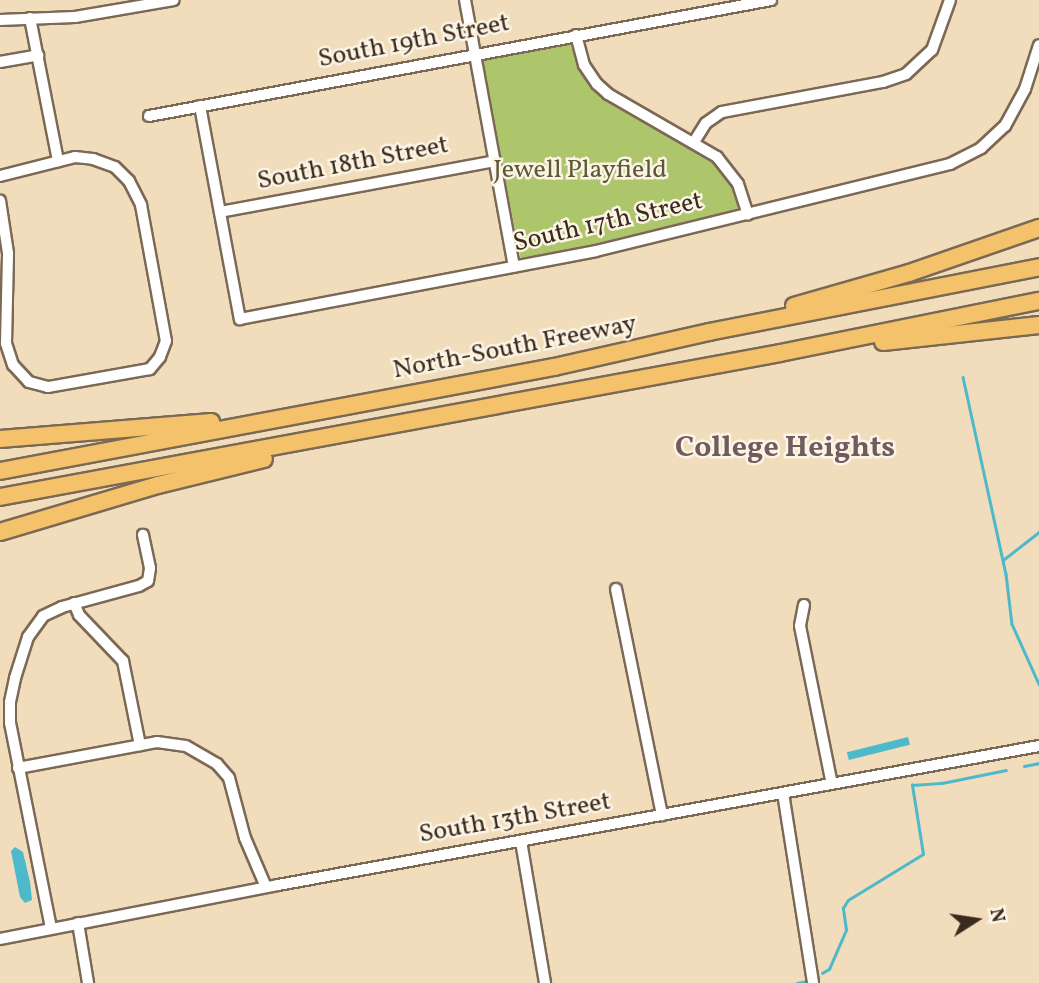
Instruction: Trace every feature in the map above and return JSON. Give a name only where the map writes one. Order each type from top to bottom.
[{"type":"highway","points":[[709,332],[897,276],[1039,228]]},
{"type":"highway","name":"North-South Freeway","points":[[0,471],[554,367],[709,332],[1039,267]]},
{"type":"highway","name":"North-South Freeway","points":[[0,497],[780,353],[1039,301]]},
{"type":"highway","points":[[780,353],[1039,325]]},
{"type":"highway","points":[[0,439],[321,411]]},
{"type":"highway","points":[[0,532],[158,485],[358,438],[405,422]]},
{"type":"street","points":[[0,20],[75,17],[174,0]]},
{"type":"street","points":[[466,0],[514,267]]},
{"type":"street","points":[[694,142],[706,123],[722,112],[883,82],[906,74],[932,50],[950,0]]},
{"type":"street","name":"South 19th Street","points":[[149,116],[765,1]]},
{"type":"street","points":[[30,18],[58,160]]},
{"type":"street","points":[[576,35],[584,65],[597,85],[624,104],[717,157],[733,174],[748,214]]},
{"type":"street","name":"South 17th Street","points":[[220,212],[240,319],[596,251],[935,169],[981,148],[1005,125],[1019,104],[1039,45]]},
{"type":"street","points":[[0,62],[38,55]]},
{"type":"street","points":[[200,106],[220,212]]},
{"type":"street","points":[[0,176],[58,160],[93,159],[115,167],[129,181],[141,205],[166,341],[160,358],[150,369],[48,387],[29,382],[13,365],[6,344],[8,253],[0,201]]},
{"type":"street","name":"South 18th Street","points":[[220,212],[495,161]]},
{"type":"street","points":[[51,929],[9,713],[15,678],[28,637],[37,623],[51,611],[145,584],[150,568],[143,536]]},
{"type":"street","points":[[616,589],[662,815]]},
{"type":"street","points":[[74,603],[79,615],[123,661],[140,745]]},
{"type":"street","points":[[804,605],[800,626],[832,784]]},
{"type":"street","points":[[18,768],[140,745],[168,742],[186,746],[217,764],[229,778],[245,838],[266,887]]},
{"type":"street","name":"South 13th Street","points":[[0,939],[266,887],[1039,746]]},
{"type":"street","points":[[783,793],[813,983]]},
{"type":"street","points":[[521,841],[545,983]]},
{"type":"street","points":[[78,923],[88,983]]},
{"type":"green space","name":"Jewell Playfield","points":[[570,44],[579,68],[597,92],[720,167],[735,189],[740,211],[594,247],[521,261],[482,60]]},
{"type":"water","points":[[908,737],[910,745],[849,760],[847,752]]},
{"type":"water","points":[[15,847],[23,852],[30,882],[32,900],[25,903],[20,897],[11,851]]},
{"type":"waterway","points":[[963,377],[1006,574],[1012,624],[1039,684]]},
{"type":"waterway","points":[[1003,560],[1039,532]]},
{"type":"waterway","points":[[1024,766],[1039,763]]},
{"type":"waterway","points":[[822,973],[829,969],[846,930],[843,908],[848,900],[923,854],[912,785],[942,783],[1006,770]]},
{"type":"waterway","points":[[797,983],[807,981]]},
{"type":"district","name":"College Heights","points":[[785,448]]}]
